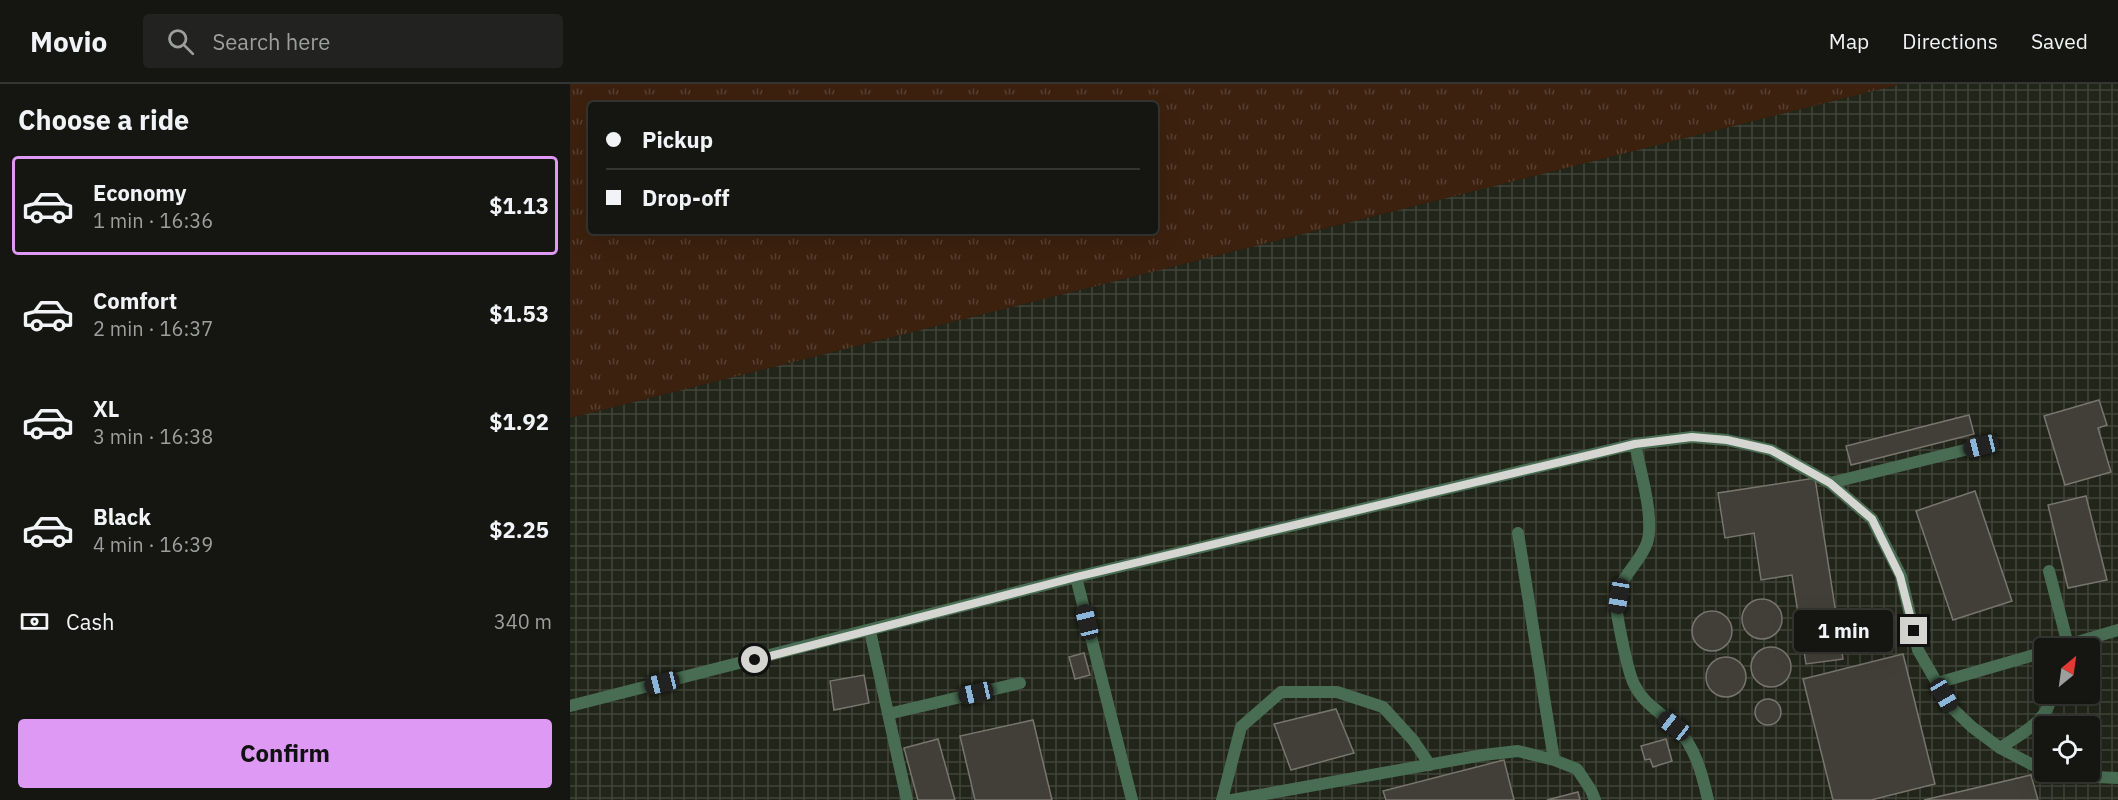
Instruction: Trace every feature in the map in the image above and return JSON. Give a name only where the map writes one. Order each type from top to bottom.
[{"type":"lane","points":[[570,706],[1076,577],[1635,444],[1692,437],[1727,440],[1771,450],[1830,483],[1872,519],[1900,576],[1918,650],[1951,707],[1972,727],[2000,748],[2034,765]]},
{"type":"lane","points":[[1635,444],[1650,523],[1646,544],[1621,582],[1617,611],[1633,683],[1650,706],[1674,726],[1690,746],[1703,778],[1708,800]]},
{"type":"lane","points":[[1830,483],[1981,446]]},
{"type":"lane","points":[[1518,533],[1554,760]]},
{"type":"lane","points":[[2049,571],[2061,638]]},
{"type":"lane","points":[[1076,577],[1132,800]]},
{"type":"lane","points":[[2090,638],[2118,630]]},
{"type":"lane","points":[[870,631],[907,800]]},
{"type":"lane","points":[[1937,683],[2034,655]]},
{"type":"lane","points":[[888,714],[1020,683]]},
{"type":"lane","points":[[1222,800],[1241,727],[1281,692],[1337,692],[1383,707],[1413,740],[1430,765]]},
{"type":"lane","points":[[2000,748],[2039,721],[2050,704]]},
{"type":"lane","points":[[1232,800],[1518,751],[1554,760],[1577,769],[1592,790],[1594,800]]},
{"type":"lane","points":[[2100,777],[2118,778]]},
{"type":"shaded area","points":[[1901,84],[2118,84],[2118,800],[570,800],[570,418]]},
{"type":"green space","points":[[570,84],[1901,84],[570,418]]},
{"type":"building","points":[[2099,400],[2107,425],[2098,428],[2111,472],[2065,485],[2044,416]]},
{"type":"building","points":[[1969,415],[1974,434],[1851,465],[1846,446]]},
{"type":"building","points":[[1815,478],[1843,659],[1806,664],[1792,575],[1761,580],[1754,533],[1725,538],[1718,493]]},
{"type":"building","points":[[1975,491],[2012,601],[1953,620],[1916,511]]},
{"type":"building","points":[[2086,496],[2107,580],[2068,588],[2048,505]]},
{"type":"building","points":[[1762,599],[1776,605],[1782,619],[1776,633],[1762,639],[1748,633],[1742,619],[1748,605]]},
{"type":"building","points":[[1712,611],[1726,617],[1732,631],[1726,645],[1712,651],[1698,645],[1692,631],[1698,617]]},
{"type":"building","points":[[1771,647],[1785,653],[1791,667],[1785,681],[1771,687],[1757,681],[1751,667],[1757,653]]},
{"type":"building","points":[[1084,653],[1090,675],[1075,679],[1069,657]]},
{"type":"building","points":[[1903,654],[1935,784],[1871,800],[1833,800],[1803,679]]},
{"type":"building","points":[[1726,657],[1740,663],[1746,677],[1740,691],[1726,697],[1712,691],[1706,677],[1712,663]]},
{"type":"building","points":[[864,675],[869,703],[834,710],[830,681]]},
{"type":"building","points":[[1768,699],[1777,703],[1781,712],[1777,721],[1768,725],[1759,721],[1755,712],[1759,703]]},
{"type":"building","points":[[1336,709],[1354,753],[1291,770],[1274,724]]},
{"type":"building","points":[[1033,720],[1052,800],[975,800],[960,736]]},
{"type":"building","points":[[938,739],[955,800],[918,800],[904,748]]},
{"type":"building","points":[[1666,739],[1672,761],[1653,767],[1650,759],[1645,760],[1641,746]]},
{"type":"building","points":[[1504,760],[1514,800],[1386,800],[1383,791]]},
{"type":"building","points":[[2031,775],[2038,800],[1924,800]]},
{"type":"building","points":[[1578,792],[1580,800],[1547,800]]},
{"type":"route","points":[[755,660],[1076,577],[1635,444],[1692,437],[1727,440],[1771,450],[1830,483],[1872,519],[1900,576],[1914,631]]}]
